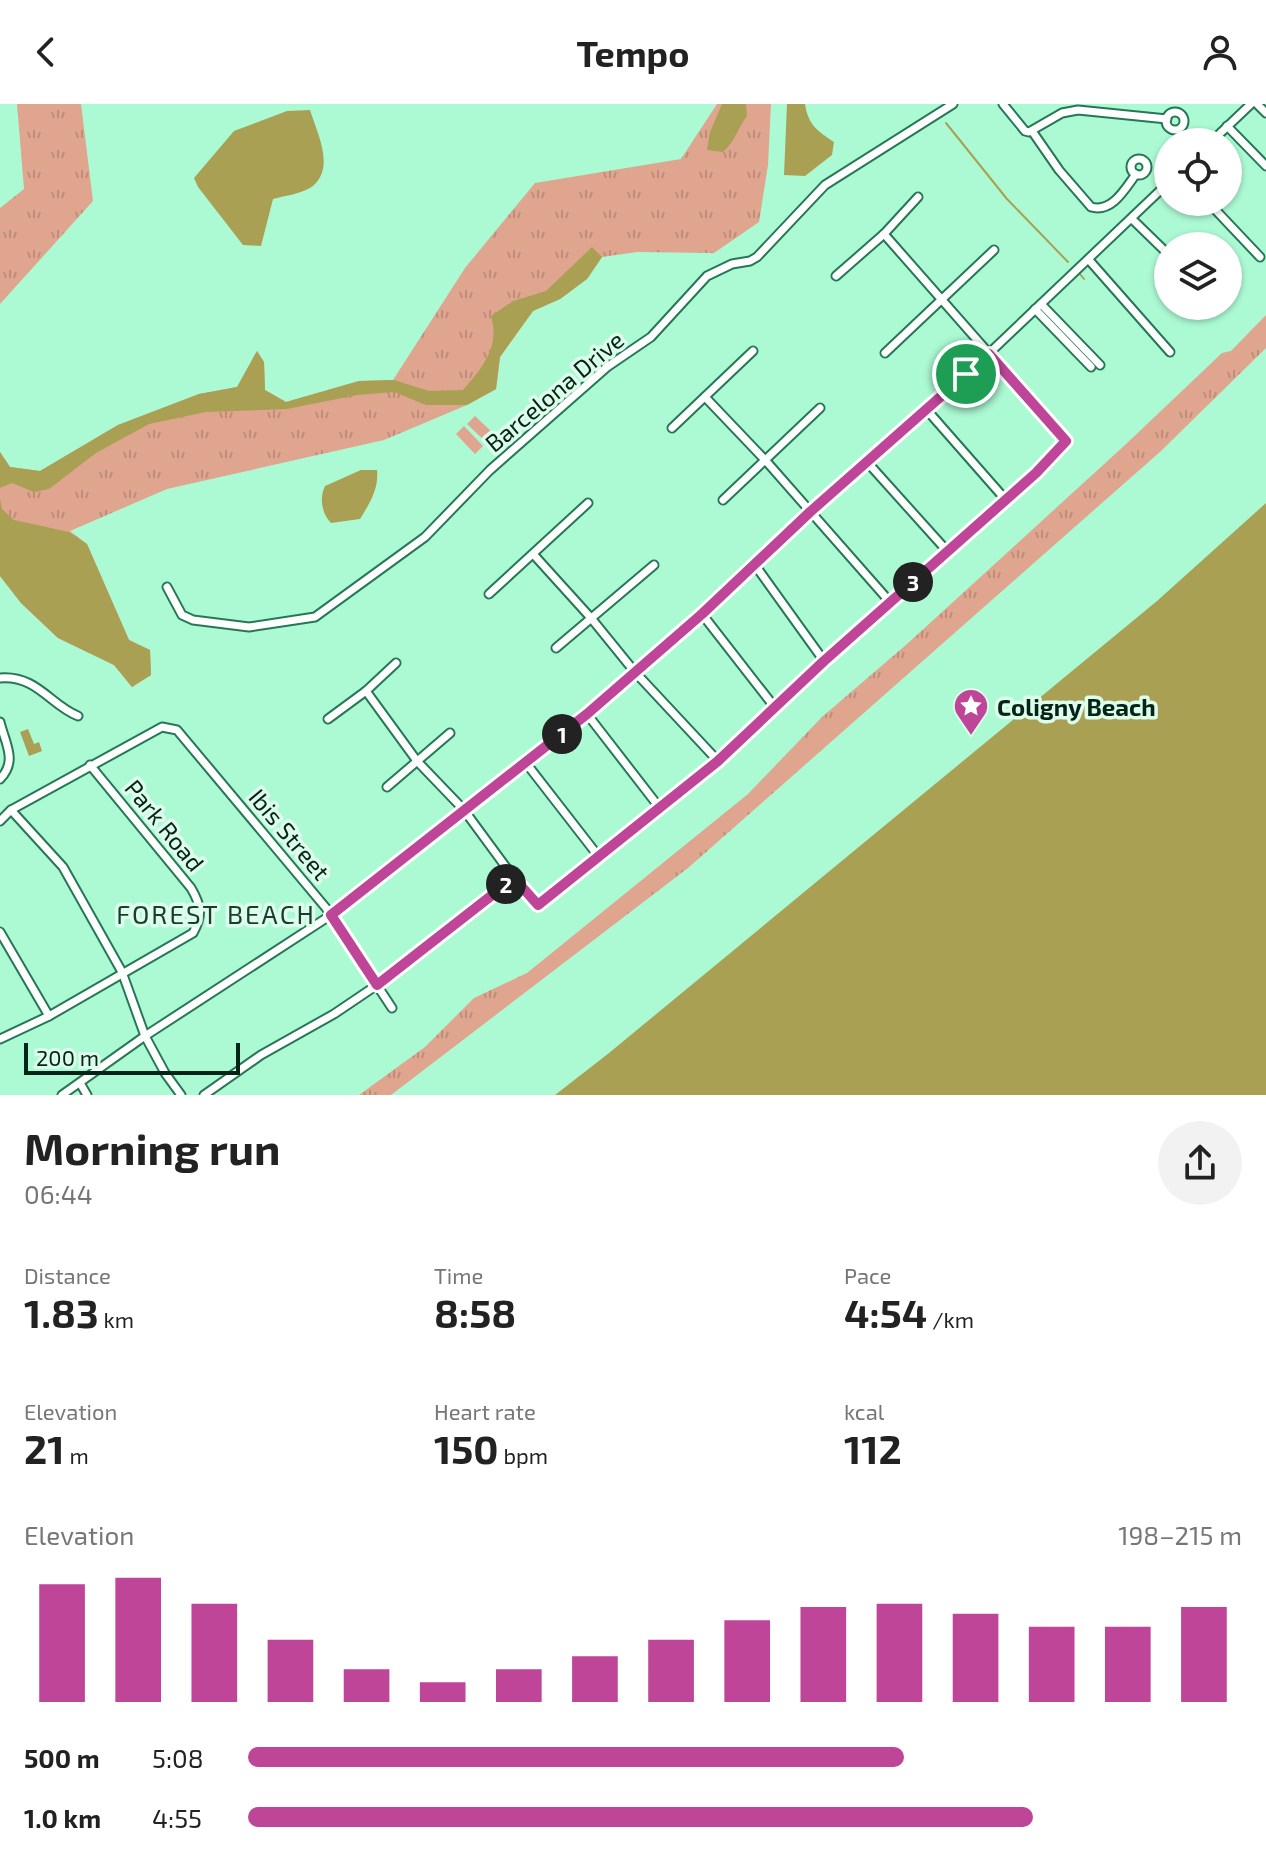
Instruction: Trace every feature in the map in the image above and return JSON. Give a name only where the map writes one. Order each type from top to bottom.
[{"type":"street","name":"Barcelona Drive","points":[[167,587],[182,615],[193,620],[249,627],[315,617],[425,537],[500,461],[607,367],[651,337],[707,276],[757,257],[825,185],[953,104]]},
{"type":"street","points":[[1003,104],[1025,131],[1032,131],[1078,107],[1096,107],[1114,115],[1167,119]]},
{"type":"street","points":[[1251,104],[1227,126],[1266,166]]},
{"type":"street","points":[[1257,104],[1266,113]]},
{"type":"street","points":[[1032,131],[1059,170],[1091,207],[1104,207],[1116,200],[1136,174]]},
{"type":"street","points":[[836,276],[884,234],[918,197]]},
{"type":"street","points":[[62,1095],[145,1036],[331,915],[587,714],[989,354],[1154,197]]},
{"type":"street","points":[[1221,216],[1260,257]]},
{"type":"street","points":[[1132,219],[1154,240]]},
{"type":"street","points":[[366,691],[417,761],[464,810],[538,905],[718,761],[824,661],[1036,473],[1066,441],[884,234]]},
{"type":"street","points":[[885,353],[994,250]]},
{"type":"street","points":[[1089,260],[1170,352]]},
{"type":"street","points":[[1038,307],[1100,365]]},
{"type":"street","points":[[1038,307],[1091,367]]},
{"type":"street","points":[[672,428],[753,351]]},
{"type":"street","points":[[705,397],[766,461],[890,602]]},
{"type":"street","points":[[723,500],[820,408]]},
{"type":"street","points":[[926,409],[1005,499]]},
{"type":"street","points":[[868,463],[948,552]]},
{"type":"street","points":[[489,594],[588,503]]},
{"type":"street","points":[[534,555],[634,671],[718,761]]},
{"type":"street","points":[[556,648],[654,565]]},
{"type":"street","points":[[755,565],[824,661]]},
{"type":"street","points":[[702,614],[776,709]]},
{"type":"street","points":[[328,719],[366,691],[396,663]]},
{"type":"street","points":[[0,678],[33,685],[78,716]]},
{"type":"street","points":[[587,714],[659,807]]},
{"type":"street","points":[[0,722],[11,756],[7,771],[0,779]]},
{"type":"street","name":"Ibis Street","points":[[90,765],[162,727],[177,730],[331,915],[392,1008]]},
{"type":"street","points":[[387,787],[450,733]]},
{"type":"street","points":[[526,763],[599,857]]},
{"type":"street","points":[[0,821],[11,810],[90,765]]},
{"type":"street","name":"Park Road","points":[[0,1039],[49,1016],[193,933],[200,920],[200,905],[191,888],[90,765]]},
{"type":"street","points":[[11,810],[63,867],[122,972],[145,1036],[181,1095]]},
{"type":"street","points":[[204,1095],[261,1055],[377,985],[514,878]]},
{"type":"street","points":[[0,932],[49,1016]]},
{"type":"street","points":[[80,1083],[87,1095]]},
{"type":"green space","points":[[17,104],[81,104],[93,201],[0,304],[0,208],[24,189]]},
{"type":"green space","points":[[717,104],[771,104],[768,165],[759,222],[714,253],[637,252],[602,257],[587,279],[560,299],[533,311],[500,357],[496,389],[467,405],[384,440],[167,489],[70,531],[87,544],[129,640],[150,650],[151,675],[132,687],[114,665],[58,638],[21,603],[0,576],[0,452],[10,467],[40,471],[118,425],[199,394],[237,387],[257,351],[264,362],[265,390],[286,402],[359,381],[393,380],[465,268],[535,183],[681,159]]},
{"type":"green space","points":[[1266,315],[1266,348],[1161,451],[688,868],[391,1095],[359,1095],[425,1047],[474,998],[527,973],[748,794],[822,717],[907,644],[1222,353],[1231,351]]},
{"type":"green space","points":[[475,416],[495,435],[487,443],[467,424]]},
{"type":"green space","points":[[464,426],[483,446],[475,454],[456,434]]},
{"type":"shaded area","points":[[722,104],[746,104],[747,116],[723,152],[707,150],[710,132]]},
{"type":"shaded area","points":[[787,104],[805,104],[814,126],[834,142],[832,155],[805,176],[784,175]]},
{"type":"shaded area","points":[[310,110],[323,151],[324,161],[318,180],[306,190],[273,199],[261,246],[243,245],[194,178],[234,131],[287,111]]},
{"type":"shaded area","points":[[592,247],[602,257],[587,279],[560,299],[533,311],[500,357],[496,389],[467,405],[426,405],[394,392],[357,395],[287,409],[206,412],[149,424],[96,453],[49,489],[34,492],[12,483],[0,488],[0,452],[10,467],[40,471],[118,425],[199,394],[237,387],[257,351],[264,362],[265,390],[286,402],[359,381],[394,380],[429,391],[463,390],[488,356],[493,337],[491,316],[513,301],[546,291]]},
{"type":"shaded area","points":[[361,470],[377,470],[375,489],[367,507],[360,519],[331,523],[322,506],[325,486]]},
{"type":"shaded area","points":[[0,499],[2,509],[14,520],[69,532],[87,544],[129,640],[150,650],[151,675],[132,687],[114,665],[58,638],[21,603],[0,576]]},
{"type":"shaded area","points":[[1266,503],[1266,1095],[555,1095],[1157,601]]},
{"type":"shaded area","points":[[28,729],[34,744],[39,742],[42,751],[29,756],[20,732]]},
{"type":"waterway","points":[[946,123],[1007,199],[1068,262]]},
{"type":"waterway","points":[[1080,274],[1084,279]]},
{"type":"place","name":"Coligny Beach","points":[[971,737]]},
{"type":"district","name":"FOREST BEACH","points":[[216,913]]},
{"type":"route","points":[[989,354],[1066,441],[1036,473],[824,661],[718,761],[599,857],[538,905],[514,878],[377,985],[331,915],[587,714],[966,374],[989,354]]}]
